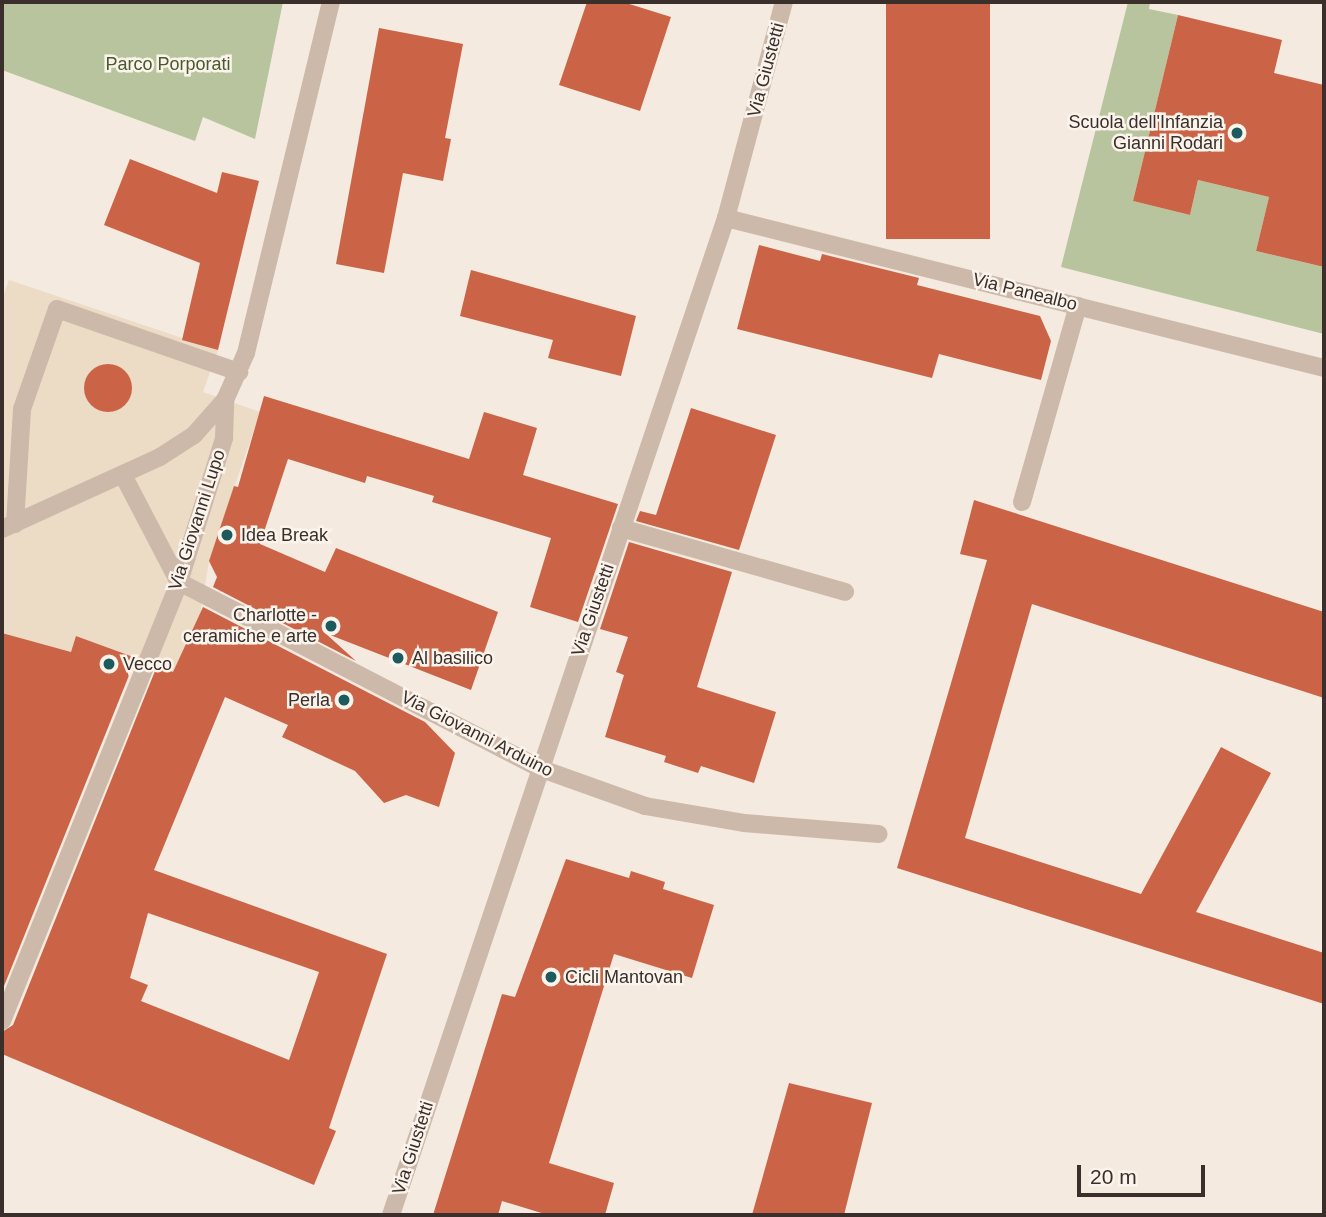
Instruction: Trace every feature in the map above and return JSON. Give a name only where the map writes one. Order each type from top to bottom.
[{"type":"street","name":"Via Giovanni Lupo","points":[[2,1021],[179,582],[224,438],[225,400],[239,372],[331,2]]},
{"type":"street","name":"Via Giustetti","points":[[391,1215],[726,218],[784,2]]},
{"type":"street","name":"Via Panealbo","points":[[726,218],[1324,368]]},
{"type":"street","points":[[1022,502],[1078,306]]},
{"type":"street","points":[[225,400],[194,435],[124,477],[8,526],[22,409],[57,309],[239,372]]},
{"type":"street","points":[[124,477],[179,582]]},
{"type":"street","points":[[621,528],[845,592]]},
{"type":"street","name":"Via Giovanni Arduino","points":[[179,582],[539,768],[645,806],[744,823],[879,834]]},
{"type":"green space","name":"Parco Porporati","points":[[2,2],[283,2],[255,139],[203,117],[195,141],[2,70]]},
{"type":"green space","points":[[1128,2],[1150,2],[1149,9],[1178,15],[1133,201],[1190,215],[1198,180],[1269,197],[1256,251],[1324,267],[1324,334],[1061,267]]},
{"type":"shaded area","points":[[9,280],[218,350],[203,392],[260,412],[209,561],[200,615],[173,673],[77,636],[71,652],[2,633],[2,300]]},
{"type":"building","points":[[587,2],[623,2],[671,17],[640,111],[559,85]]},
{"type":"building","points":[[886,2],[990,2],[990,239],[886,239]]},
{"type":"building","name":"Scuola dell'Infanzia Gianni Rodari","points":[[1178,15],[1282,40],[1274,73],[1324,85],[1324,267],[1256,251],[1269,197],[1198,180],[1190,215],[1133,201]]},
{"type":"building","points":[[379,28],[463,44],[445,138],[451,139],[443,181],[403,173],[384,273],[336,264]]},
{"type":"building","points":[[130,159],[217,193],[222,172],[259,181],[218,350],[182,340],[200,263],[104,225]]},
{"type":"building","points":[[759,245],[820,261],[822,254],[919,278],[917,285],[1040,316],[1051,341],[1041,380],[939,354],[932,378],[737,329]]},
{"type":"building","points":[[471,270],[636,316],[621,376],[548,358],[553,340],[460,316]]},
{"type":"building","points":[[108,364],[117,365],[125,371],[131,379],[131,397],[125,405],[117,411],[108,412],[99,411],[91,405],[85,397],[84,388],[85,379],[91,371],[99,365]]},
{"type":"building","points":[[264,396],[469,459],[484,412],[537,428],[523,475],[618,504],[578,622],[530,607],[551,538],[432,502],[434,496],[367,476],[365,483],[288,459],[260,544],[325,572],[336,548],[498,612],[471,690],[325,633],[356,661],[213,587],[217,577],[209,561],[234,486],[238,487]]},
{"type":"building","points":[[691,408],[776,435],[739,550],[636,521],[640,511],[656,515]]},
{"type":"building","points":[[974,500],[1324,612],[1324,698],[1032,604],[965,838],[1141,894],[1221,747],[1271,773],[1196,912],[1324,953],[1324,1004],[897,868],[987,560],[960,554]]},
{"type":"building","points":[[629,542],[732,572],[697,687],[776,712],[754,783],[701,766],[698,773],[664,762],[666,756],[605,737],[624,675],[616,672],[628,637],[600,629]]},
{"type":"building","points":[[203,607],[425,722],[455,753],[439,807],[406,795],[384,803],[355,771],[282,737],[288,725],[225,697],[154,870],[387,954],[329,1128],[336,1131],[314,1185],[2,1054],[2,1032],[13,1025],[157,666],[173,672]],"holes":[[[148,913],[319,972],[289,1060],[141,1001],[148,985],[130,978]]]},
{"type":"building","points":[[2,633],[71,652],[76,636],[136,658],[2,991]]},
{"type":"building","points":[[566,859],[629,878],[631,871],[665,882],[663,889],[714,905],[692,978],[614,954],[549,1163],[614,1183],[605,1215],[548,1215],[502,1201],[498,1215],[433,1215],[502,994],[515,997]]},
{"type":"building","points":[[789,1083],[872,1103],[844,1215],[752,1215]]},
{"type":"place","name":"Scuola dell'Infanzia Gianni Rodari","points":[[1237,133]]},
{"type":"place","name":"Idea Break","points":[[227,535]]},
{"type":"place","name":"Charlotte - ceramiche e arte","points":[[331,626]]},
{"type":"place","name":"Al basilico","points":[[398,658]]},
{"type":"place","name":"Vecco","points":[[109,664]]},
{"type":"place","name":"Perla","points":[[344,700]]},
{"type":"place","name":"Cicli Mantovan","points":[[551,977]]}]
